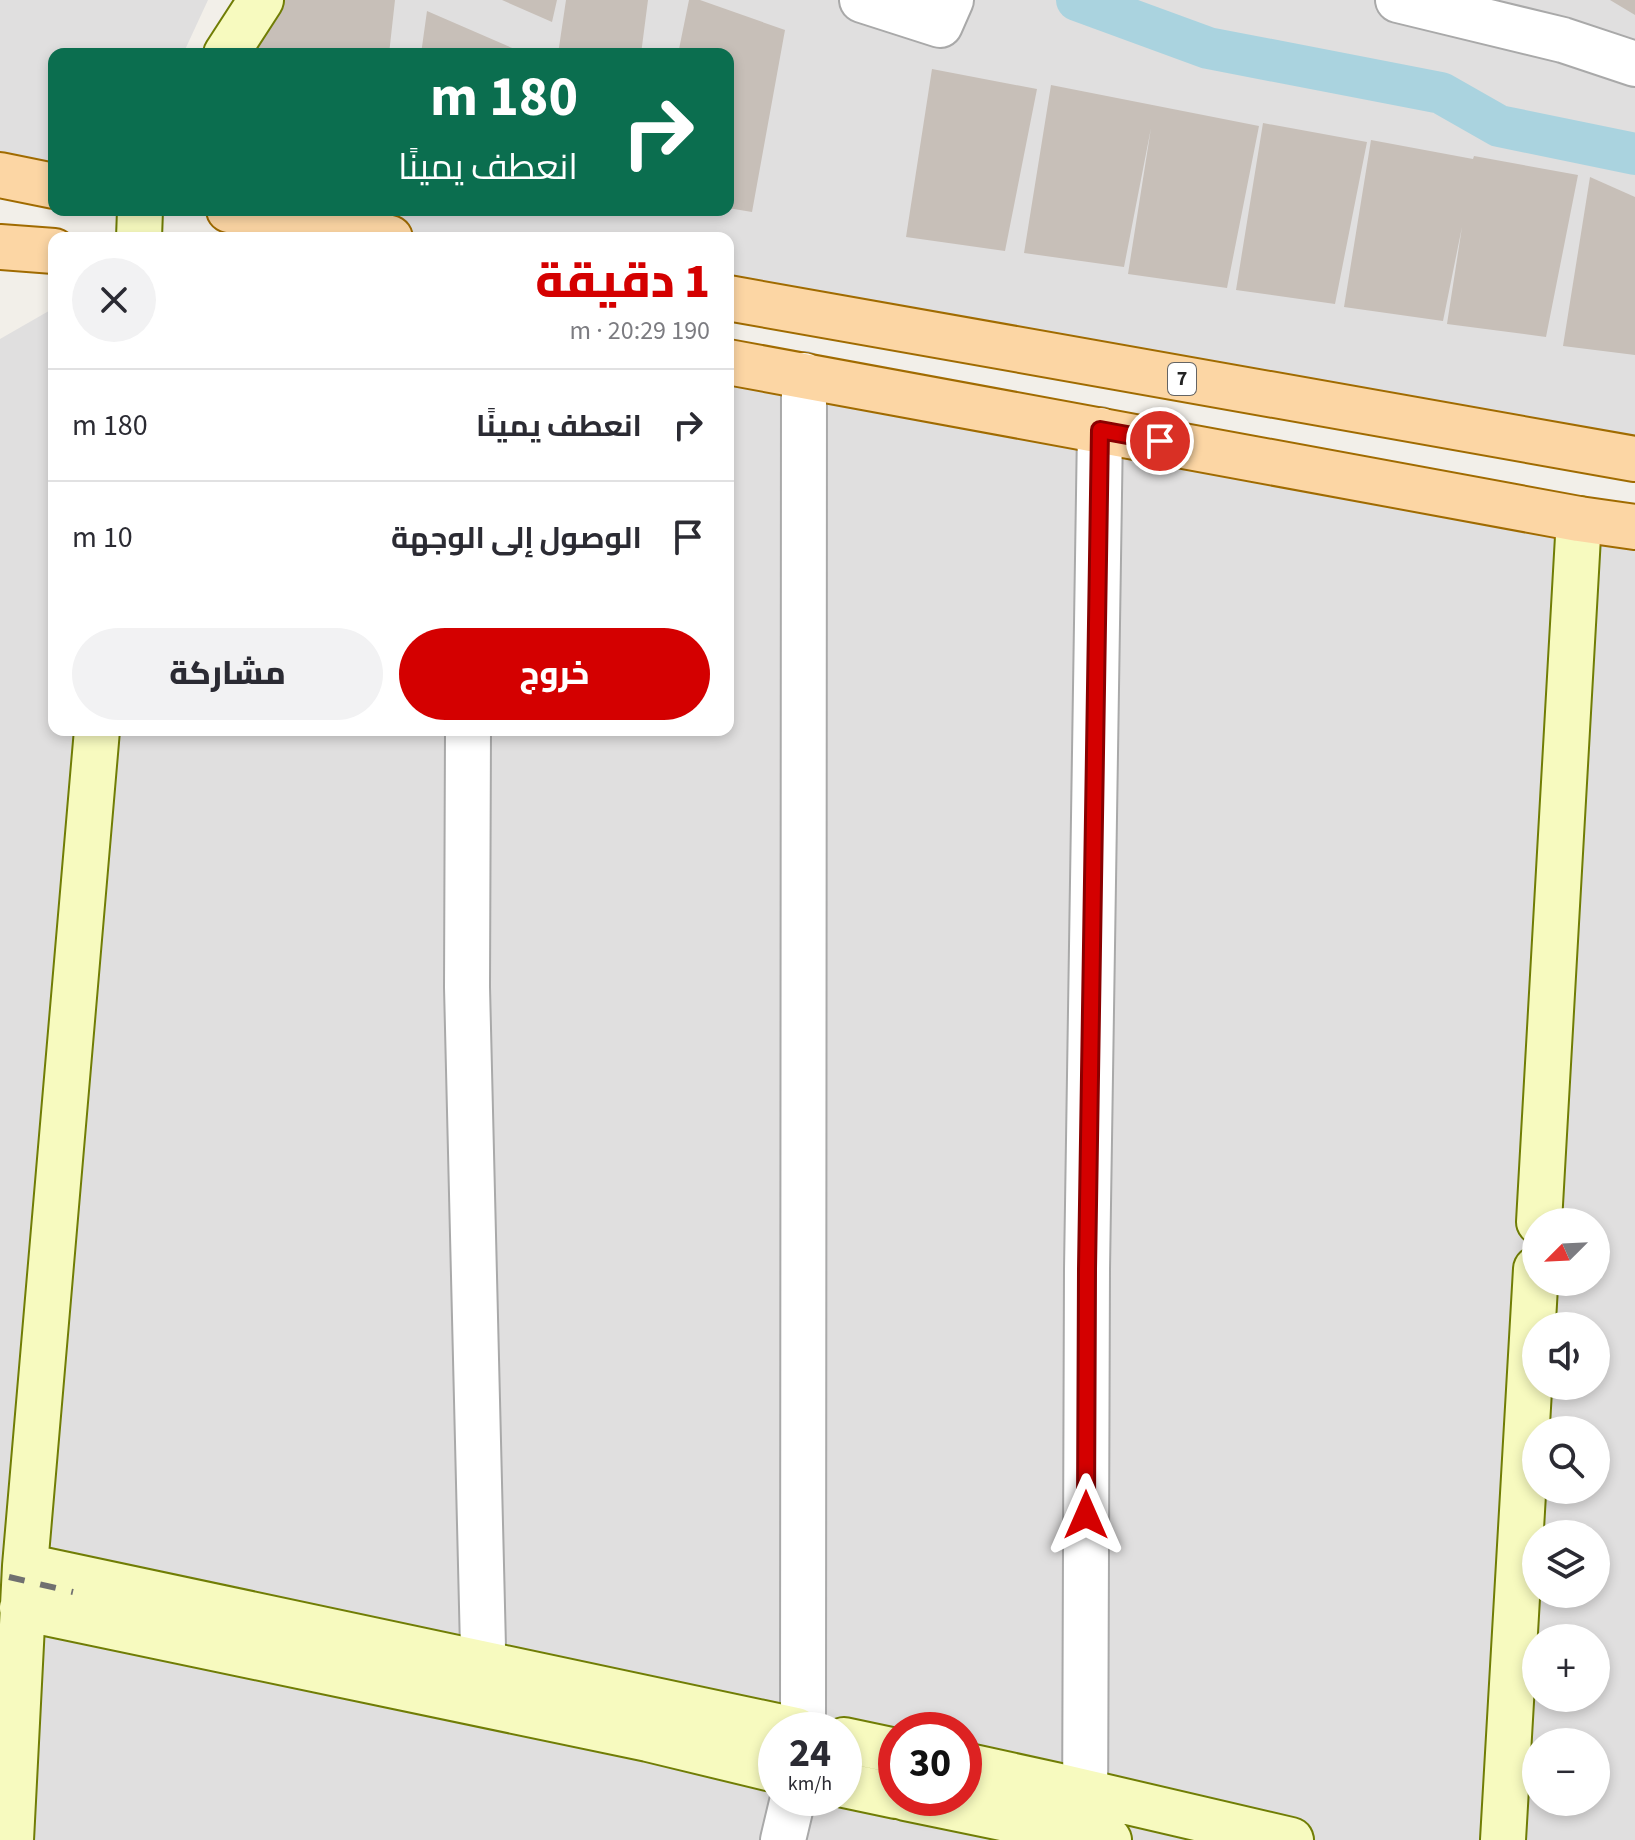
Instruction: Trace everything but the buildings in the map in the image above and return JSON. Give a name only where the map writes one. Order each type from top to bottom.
[{"type":"main road","points":[[0,175],[48,185]]},
{"type":"main road","points":[[264,216],[356,232]]},
{"type":"main road","points":[[0,247],[48,251]]},
{"type":"main road","name":"7","points":[[734,299],[1635,459]]},
{"type":"main road","points":[[734,363],[1635,527]]},
{"type":"street","points":[[862,0],[940,25],[951,0]]},
{"type":"street","points":[[1398,0],[1563,40],[1635,64]]},
{"type":"street","points":[[803,1712],[804,375]]},
{"type":"street","points":[[1091,1827],[1087,1284],[1100,430]]},
{"type":"street","points":[[1540,1208],[1579,519]]},
{"type":"street","points":[[11,1840],[23,1587],[96,736]]},
{"type":"street","points":[[468,736],[467,987],[482,1684]]},
{"type":"street","points":[[1503,1840],[1534,1296]]},
{"type":"street","points":[[23,1587],[482,1684],[758,1724]]},
{"type":"street","points":[[482,1684],[648,1739],[758,1766]]},
{"type":"street","points":[[982,1774],[1091,1827]]},
{"type":"street","points":[[982,1810],[1091,1827],[1291,1840]]},
{"type":"street","points":[[783,1840],[789,1816]]},
{"type":"shaded area","points":[[0,0],[208,0],[186,48],[48,48],[48,172],[0,159]]},
{"type":"shaded area","points":[[266,0],[1635,0],[1635,459],[734,299],[734,232],[354,232],[258,216],[734,216],[734,48],[237,48]]},
{"type":"shaded area","points":[[48,311],[48,736],[734,736],[734,372],[1635,530],[1635,1840],[0,1840],[0,339]]},
{"type":"waterway","points":[[1077,0],[1208,48],[1441,93],[1499,126],[1635,154]]},
{"type":"railway","points":[[9,1577],[73,1592]]},
{"type":"route","points":[[1086,1515],[1100,430],[1160,441]]}]
